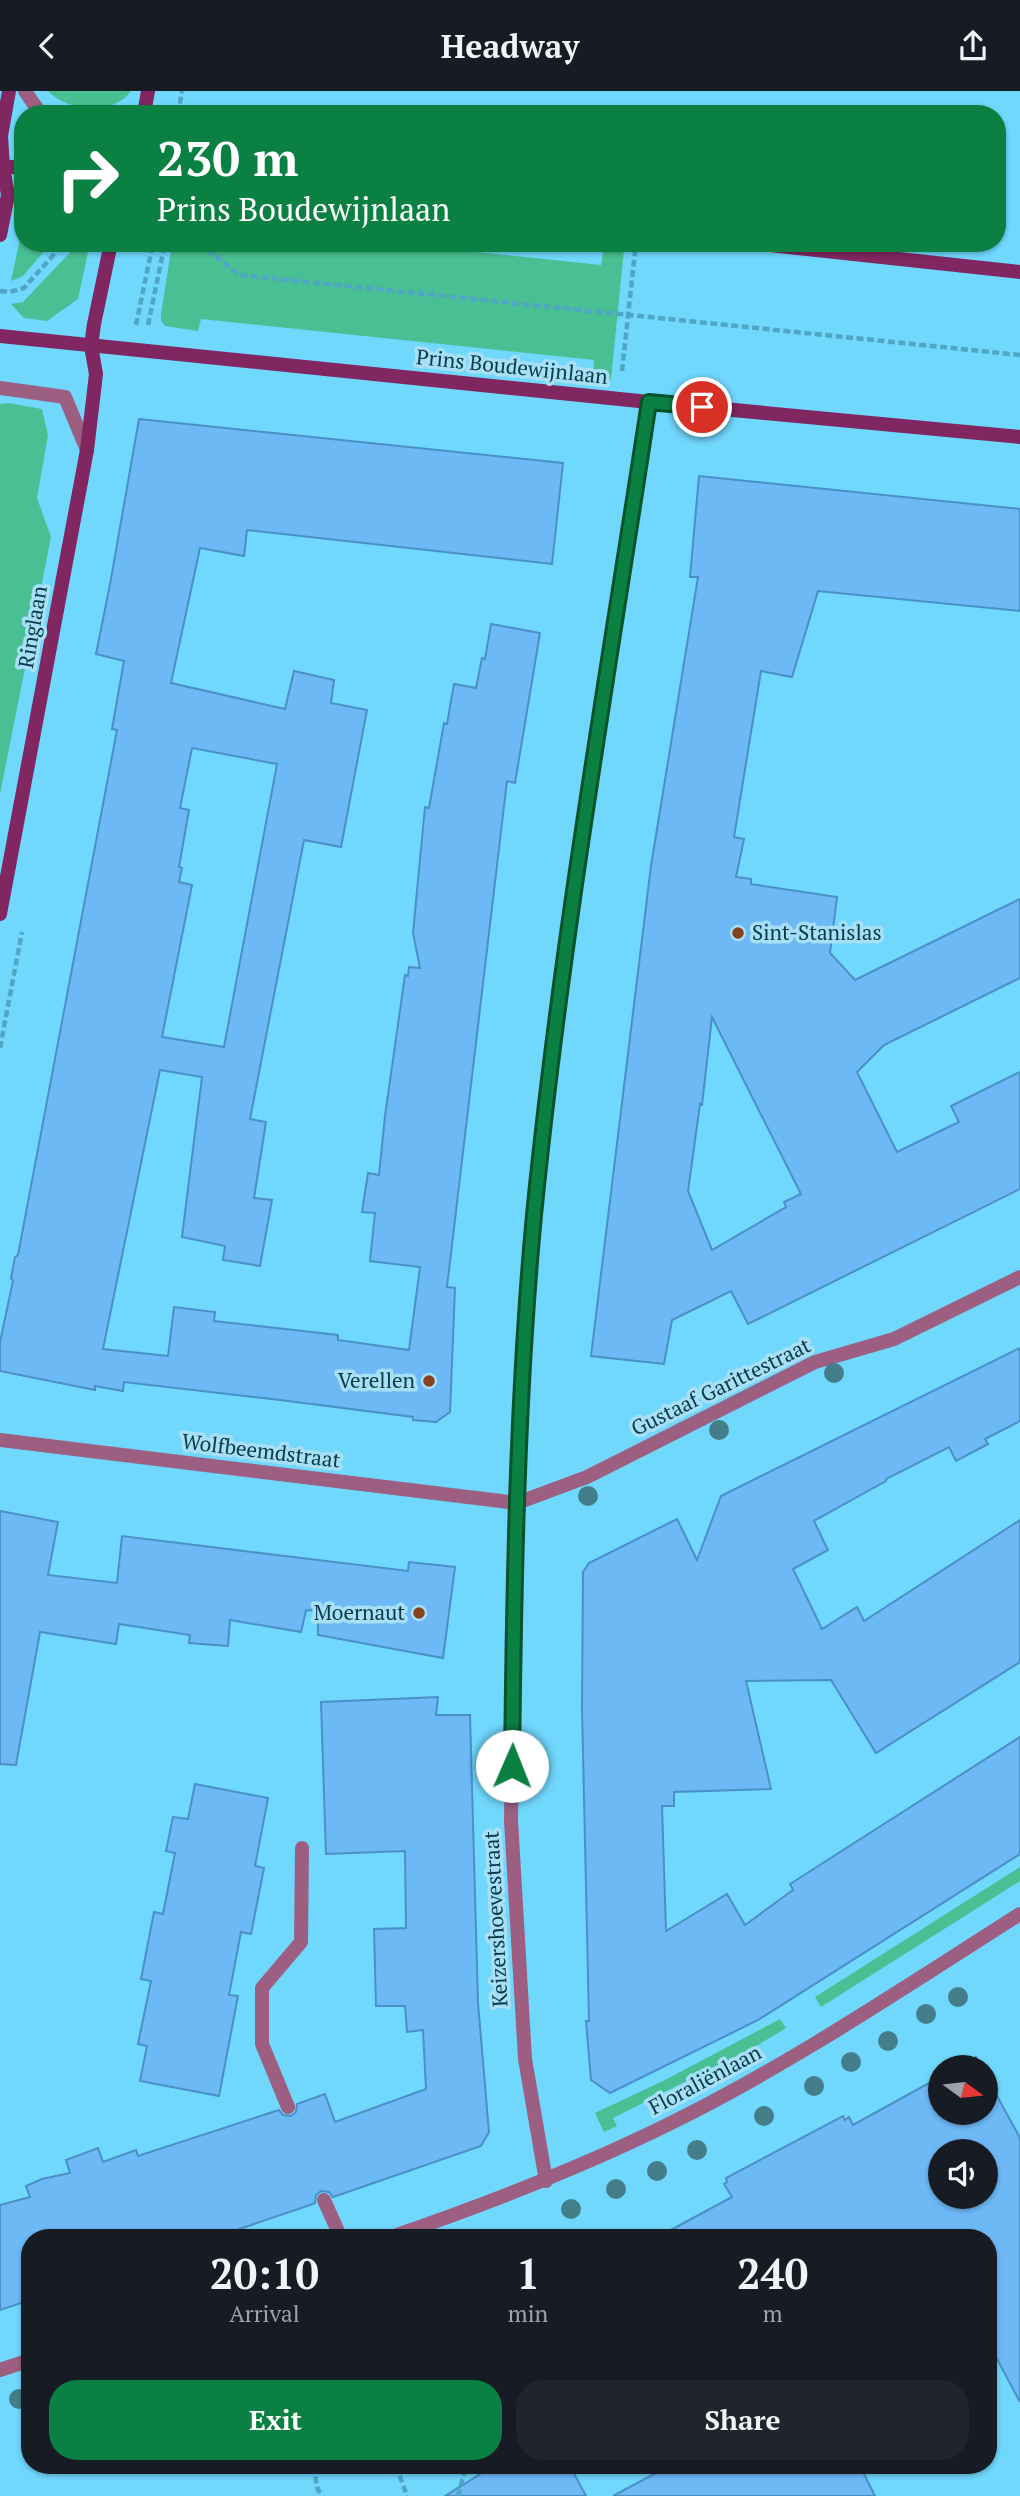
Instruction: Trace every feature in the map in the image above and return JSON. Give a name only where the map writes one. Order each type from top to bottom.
[{"type":"main road","points":[[0,235],[8,195],[1,166],[1,136],[9,91]]},
{"type":"main road","name":"Ringlaan","points":[[0,914],[87,450],[96,374],[91,347],[109,252]]},
{"type":"main road","points":[[834,252],[1020,272]]},
{"type":"main road","name":"Prins Boudewijnlaan","points":[[0,336],[1020,437]]},
{"type":"street","points":[[0,388],[65,397],[87,450]]},
{"type":"street","name":"Keizershoevestraat","points":[[546,2181],[524,2059],[511,1820],[517,1503],[534,1218],[555,1024],[649,402]]},
{"type":"street","name":"Gustaaf Garittestraat","points":[[517,1503],[587,1476],[815,1362],[894,1339],[1020,1277]]},
{"type":"street","name":"Wolfbeemdstraat","points":[[0,1440],[517,1503]]},
{"type":"street","points":[[288,2107],[262,2044],[262,1988],[300,1942],[302,1848]]},
{"type":"street","name":"Floraliënlaan","points":[[414,2229],[546,2181],[670,2123],[792,2057],[1020,1914]]},
{"type":"street","points":[[324,2200],[337,2229]]},
{"type":"street","points":[[0,2370],[21,2363]]},
{"type":"path","points":[[0,291],[9,292],[24,288],[56,252]]},
{"type":"path","points":[[210,252],[239,275],[1020,355]]},
{"type":"path","points":[[619,399],[635,252]]},
{"type":"path","points":[[315,2474],[321,2496]]},
{"type":"path","points":[[399,2474],[407,2496]]},
{"type":"path","points":[[458,2496],[464,2474]]},
{"type":"green space","points":[[48,91],[131,91],[123,99],[109,105],[74,105],[56,98]]},
{"type":"green space","points":[[17,252],[43,252],[23,276],[11,281]]},
{"type":"green space","points":[[70,252],[88,252],[78,299],[47,321],[24,318],[11,304],[23,302]]},
{"type":"green space","points":[[171,252],[477,252],[601,265],[603,252],[624,252],[611,379],[593,377],[594,360],[201,319],[198,331],[165,326],[161,321]]},
{"type":"green space","points":[[0,404],[42,409],[48,435],[37,498],[51,537],[0,794]]},
{"type":"green space","points":[[1020,1867],[1020,1881],[821,2007],[815,1997]]},
{"type":"green space","points":[[780,2019],[786,2028],[758,2045],[613,2118],[617,2126],[604,2132],[595,2113],[665,2080]]},
{"type":"building","points":[[139,419],[563,463],[552,564],[247,530],[244,556],[200,548],[171,683],[285,709],[294,671],[334,680],[331,703],[367,710],[341,847],[304,840],[250,1119],[266,1122],[254,1198],[272,1200],[260,1266],[223,1260],[225,1246],[182,1237],[202,1077],[160,1070],[103,1349],[168,1356],[174,1307],[215,1312],[214,1321],[338,1335],[338,1340],[409,1350],[420,1267],[370,1261],[375,1213],[362,1212],[368,1173],[379,1175],[405,975],[408,976],[409,967],[420,968],[413,933],[425,807],[429,808],[454,684],[476,688],[482,658],[485,659],[491,624],[540,633],[515,783],[507,781],[447,1287],[455,1288],[450,1412],[436,1422],[124,1382],[123,1391],[95,1386],[95,1390],[0,1371],[0,1342],[13,1281],[11,1278],[15,1257],[18,1255],[117,730],[112,729],[124,661],[96,654]],"holes":[[[192,748],[277,764],[224,1047],[162,1037],[192,885],[179,882],[189,810],[180,808]]]},
{"type":"building","points":[[699,476],[1020,509],[1020,611],[818,591],[792,677],[761,671],[734,837],[744,839],[736,877],[751,879],[751,884],[837,897],[830,953],[855,980],[1020,899],[1020,978],[884,1045],[857,1072],[897,1152],[959,1122],[951,1106],[1020,1072],[1020,1189],[748,1324],[731,1291],[672,1320],[664,1364],[591,1356],[651,866],[698,577],[690,577]],"holes":[[[712,1017],[801,1194],[784,1202],[786,1207],[712,1250],[688,1191],[700,1104],[702,1105]]]},
{"type":"building","points":[[1020,1348],[1020,1421],[985,1439],[988,1444],[956,1461],[949,1447],[886,1479],[814,1521],[828,1550],[793,1569],[822,1629],[857,1607],[864,1621],[1020,1520],[1020,1662],[876,1753],[831,1680],[746,1681],[771,1789],[674,1792],[674,1806],[662,1806],[666,1931],[727,1894],[745,1925],[793,1890],[790,1884],[1020,1737],[1020,1854],[758,2020],[610,2093],[591,2080],[586,2021],[589,2021],[582,1708],[583,1572],[589,1563],[677,1519],[697,1560],[721,1496]]},
{"type":"building","points":[[0,1511],[58,1522],[48,1575],[117,1583],[122,1536],[408,1571],[409,1562],[455,1567],[443,1658],[318,1635],[318,1611],[306,1610],[301,1632],[230,1620],[228,1646],[189,1643],[190,1635],[119,1624],[116,1644],[40,1632],[16,1765],[0,1764]]},
{"type":"building","points":[[438,1697],[436,1715],[470,1715],[478,2003],[489,2132],[481,2146],[333,2197],[329,2192],[321,2191],[316,2195],[315,2203],[239,2229],[21,2229],[21,2303],[0,2310],[0,2205],[30,2197],[26,2186],[42,2179],[70,2173],[66,2160],[98,2148],[103,2162],[136,2150],[138,2156],[279,2110],[283,2115],[291,2116],[296,2112],[297,2104],[325,2094],[335,2122],[426,2089],[423,2030],[407,2032],[405,2006],[376,2006],[374,1929],[406,1928],[405,1851],[326,1854],[321,1702]]},
{"type":"building","points":[[195,1784],[268,1798],[255,1866],[264,1868],[251,1934],[241,1932],[229,1995],[238,1996],[219,2096],[140,2081],[147,2046],[138,2044],[151,1981],[141,1979],[154,1912],[163,1914],[175,1853],[166,1851],[173,1817],[188,1819]]},
{"type":"building","points":[[928,2084],[928,2125],[998,2125],[998,2098],[1020,2138],[1020,2402],[997,2359],[997,2229],[673,2229],[732,2197],[724,2184],[727,2182],[726,2178],[843,2116],[845,2120],[849,2117],[853,2125]]},
{"type":"building","points":[[480,2474],[574,2474],[586,2496],[445,2496]]},
{"type":"building","points":[[654,2474],[864,2474],[875,2496],[613,2496]]},
{"type":"place","name":"Sint-Stanislas","points":[[738,933]]},
{"type":"place","name":"Verellen","points":[[429,1381]]},
{"type":"place","name":"Moernaut","points":[[419,1613]]},
{"type":"route","points":[[512,1766],[521,1408],[534,1218],[555,1024],[649,402],[702,407]]}]
